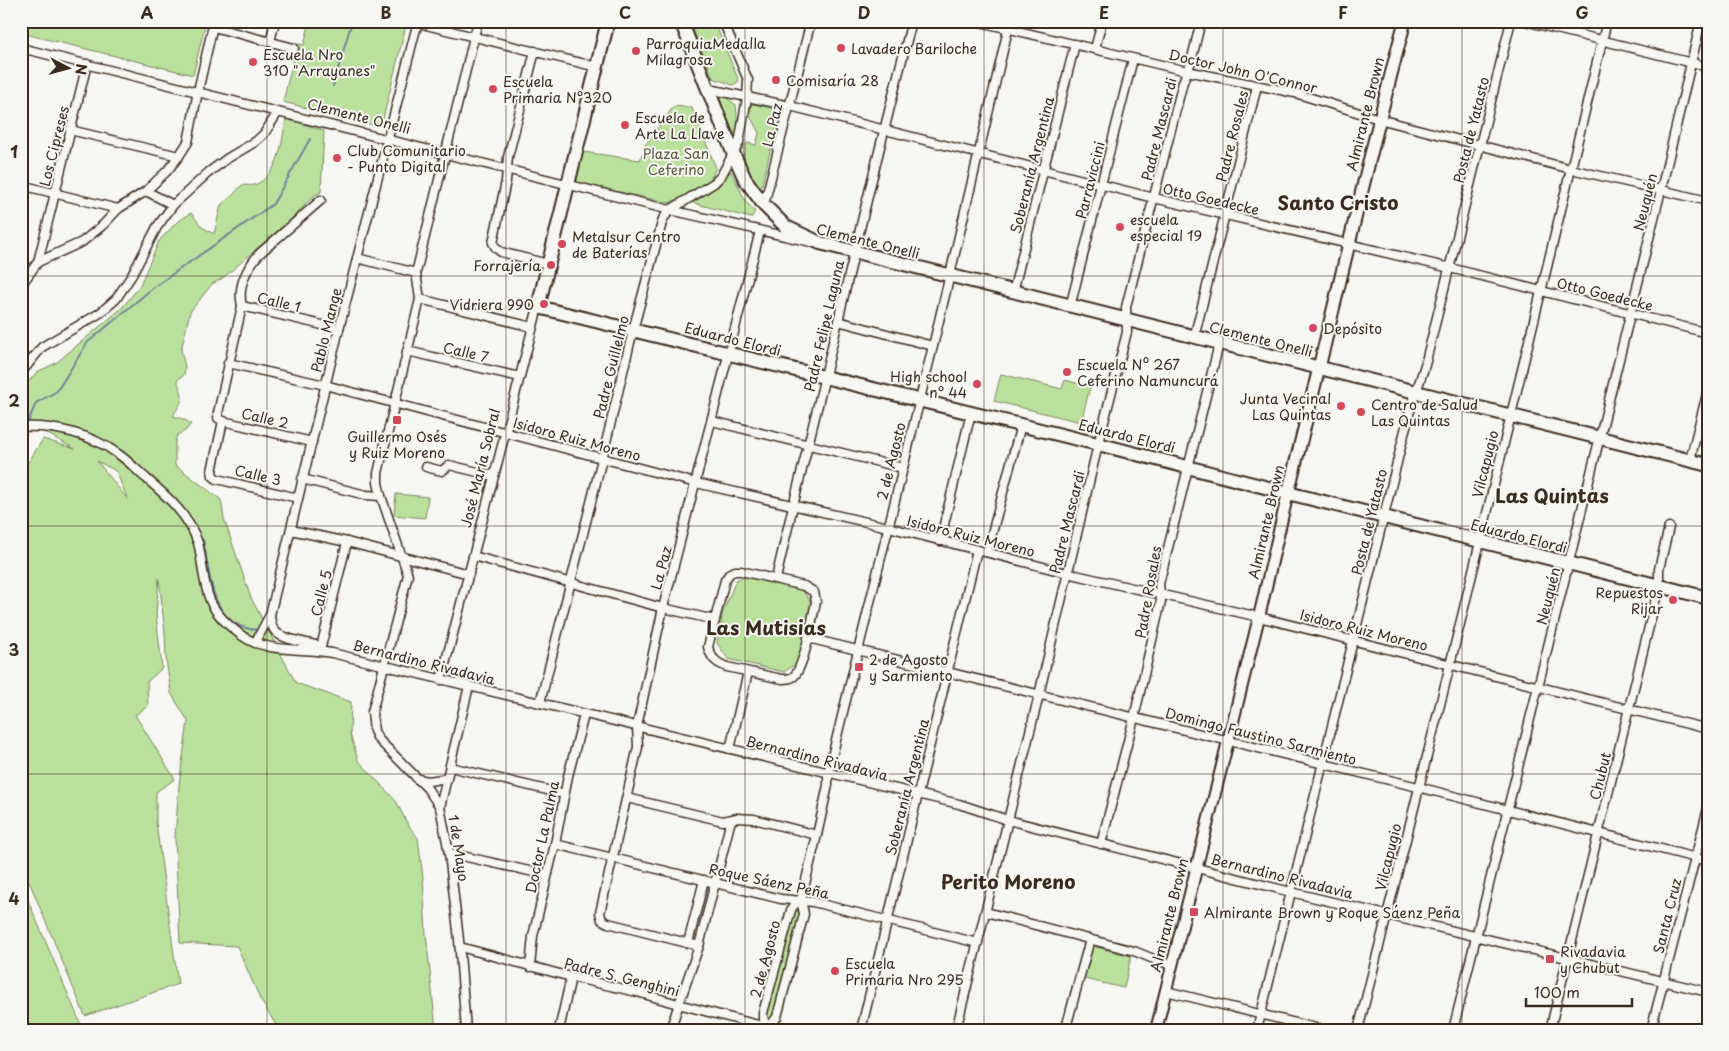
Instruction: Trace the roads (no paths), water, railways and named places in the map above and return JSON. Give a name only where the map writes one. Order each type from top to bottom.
[{"type":"main road","name":"José María Sobral","points":[[538,307],[608,21]]},
{"type":"main road","points":[[681,21],[734,156],[745,179],[764,205],[786,227],[820,243]]},
{"type":"main road","name":"Almirante Brown","points":[[1288,493],[1320,368],[1379,119],[1405,21]]},
{"type":"main road","name":"Clemente Onelli","points":[[820,243],[1708,465]]},
{"type":"main road","name":"Eduardo Elordi","points":[[538,307],[1098,444],[1708,598]]},
{"type":"street","points":[[270,42],[275,21]]},
{"type":"street","points":[[478,21],[416,273],[420,298],[532,327]]},
{"type":"street","points":[[670,210],[714,183],[721,176],[734,156],[743,130],[748,80],[723,21]]},
{"type":"street","name":"La Paz","points":[[764,205],[811,21]]},
{"type":"street","name":"Padre Felipe Laguna","points":[[776,579],[792,505],[825,377],[883,130],[912,21]]},
{"type":"street","name":"Doctor John O'Connor","points":[[976,21],[1009,25],[1095,49],[1295,94],[1379,119],[1571,169],[1708,201]]},
{"type":"street","points":[[1095,49],[1102,21]]},
{"type":"street","name":"Padre Mascardi","points":[[956,1030],[1039,695],[1098,444],[1127,332],[1126,307],[1201,21]]},
{"type":"street","name":"Posta de Yatasto","points":[[1257,1030],[1352,640],[1415,392],[1425,365],[1450,268],[1511,21]]},
{"type":"street","points":[[1525,21],[1708,67]]},
{"type":"street","name":"Vilcapugio","points":[[1358,1030],[1450,664],[1607,21]]},
{"type":"street","name":"Neuquén","points":[[1453,1030],[1701,21]]},
{"type":"street","points":[[418,22],[597,67]]},
{"type":"street","name":"Pablo Mange","points":[[255,643],[270,615],[339,329],[418,22]]},
{"type":"street","points":[[21,284],[38,262],[82,242],[103,225],[118,209],[146,191],[167,171],[179,156],[188,142],[214,24],[294,48]]},
{"type":"street","name":"2 de Agosto","points":[[801,900],[791,910],[763,1013],[767,1029],[777,1017],[804,914],[801,900],[828,785],[828,774],[950,276],[1009,25]]},
{"type":"street","name":"Soberanía Argentina","points":[[1013,292],[1075,44]]},
{"type":"street","name":"Clemente Onelli","points":[[21,48],[388,138],[444,154],[507,168],[670,210],[800,241],[820,243]]},
{"type":"street","points":[[535,51],[508,158],[506,181],[493,243],[501,252],[548,264]]},
{"type":"street","name":"Parraviccini","points":[[1070,307],[1133,58]]},
{"type":"street","name":"Los Cipreses","points":[[38,262],[87,64]]},
{"type":"street","name":"Padre Rosales","points":[[1194,338],[1257,86]]},
{"type":"street","name":"Otto Goedecke","points":[[709,89],[790,106],[1154,198],[1450,268],[1708,333]]},
{"type":"street","points":[[21,373],[42,347],[100,313],[116,299],[132,276],[156,227],[173,205],[209,172],[255,142],[264,134],[278,112]]},
{"type":"street","points":[[70,130],[179,156]]},
{"type":"street","points":[[21,186],[118,209]]},
{"type":"street","points":[[146,191],[173,205]]},
{"type":"street","points":[[228,362],[242,306],[240,289],[242,280],[252,261],[321,200]]},
{"type":"street","name":"Padre Guillelmo","points":[[540,703],[633,330],[663,219],[670,210]]},
{"type":"street","name":"La Paz","points":[[688,944],[608,924],[602,920],[600,913],[638,747],[637,726],[663,608],[760,231]]},
{"type":"street","points":[[357,258],[416,273]]},
{"type":"street","name":"1 de Mayo","points":[[420,298],[378,473],[381,496],[408,575],[372,712],[374,731],[382,744],[434,796],[440,807],[449,854],[460,947],[466,1030]]},
{"type":"street","name":"Calle 1","points":[[242,306],[339,329]]},
{"type":"street","name":"José María Sobral","points":[[441,680],[538,307]]},
{"type":"street","points":[[838,321],[933,346]]},
{"type":"street","name":"Padre Rosales","points":[[1102,844],[1162,601],[1159,584],[1219,344]]},
{"type":"street","name":"Calle 7","points":[[407,351],[520,377]]},
{"type":"street","name":"Isidoro Ruiz Moreno","points":[[228,362],[696,483],[888,527],[1067,573],[1259,617],[1708,728]]},
{"type":"street","name":"Calle 2","points":[[228,362],[218,418],[223,421],[312,442]]},
{"type":"street","points":[[1690,460],[1708,390]]},
{"type":"street","points":[[940,540],[971,413]]},
{"type":"street","name":"Calle 3","points":[[223,421],[212,471],[213,476],[217,479],[298,498]]},
{"type":"street","points":[[712,421],[903,468]]},
{"type":"street","points":[[987,552],[1021,425]]},
{"type":"street","name":"Bernardino Rivadavia","points":[[21,427],[63,430],[102,445],[119,454],[164,493],[188,522],[196,538],[208,601],[228,625],[255,643],[267,647],[320,648]]},
{"type":"street","points":[[426,467],[442,471],[449,465],[494,476]]},
{"type":"street","name":"Calle 3","points":[[302,480],[381,496]]},
{"type":"street","name":"Almirante Brown","points":[[1156,1030],[1288,493]]},
{"type":"street","name":"Chubut","points":[[1550,1030],[1630,709],[1659,586],[1659,569],[1669,527]]},
{"type":"street","points":[[290,530],[347,542],[468,574]]},
{"type":"street","name":"Calle 5","points":[[320,648],[347,542]]},
{"type":"street","name":"Soberanía Argentina","points":[[861,1030],[977,550]]},
{"type":"street","points":[[473,556],[570,584],[715,620]]},
{"type":"street","points":[[741,571],[776,579],[804,586],[814,592],[816,602],[802,666],[794,677],[782,679],[720,665],[712,659],[708,647],[725,580],[730,573],[741,571]]},
{"type":"street","name":"Bernardino Rivadavia","points":[[270,615],[275,631],[283,637],[384,666],[967,807],[1008,820],[1291,892],[1708,992]]},
{"type":"street","name":"Domingo Faustino Sarmiento","points":[[808,638],[1708,861]]},
{"type":"street","points":[[730,749],[748,672]]},
{"type":"street","points":[[440,807],[469,686]]},
{"type":"street","name":"Doctor La Palma","points":[[530,966],[533,936],[555,844],[564,794],[584,714]]},
{"type":"street","points":[[450,767],[564,794]]},
{"type":"street","points":[[417,779],[429,781],[447,778]]},
{"type":"street","points":[[627,798],[723,821],[754,818],[817,834]]},
{"type":"street","name":"Santa Cruz","points":[[1651,1030],[1708,808]]},
{"type":"street","points":[[670,1030],[699,946],[731,820]]},
{"type":"street","name":"Roque Sáenz Peña","points":[[555,844],[781,899],[801,900],[978,943]]},
{"type":"street","points":[[449,854],[547,875]]},
{"type":"street","points":[[699,946],[688,944],[704,880]]},
{"type":"street","points":[[986,912],[1134,951],[1172,965]]},
{"type":"street","points":[[1067,1024],[1090,939]]},
{"type":"street","name":"Padre S. Genghini","points":[[460,947],[637,992],[767,1029],[778,1030]]},
{"type":"street","points":[[559,1030],[572,977]]},
{"type":"street","points":[[1166,991],[1324,1030]]},
{"type":"waterway","points":[[333,86],[352,21]]},
{"type":"waterway","points":[[28,422],[36,403],[57,391],[87,343],[154,287],[273,204],[310,139]]},
{"type":"waterway","points":[[21,437],[23,433]]},
{"type":"waterway","points":[[203,540],[212,589],[222,611],[230,620],[240,626],[259,629]]},
{"type":"place","name":"Lavadero Bariloche","points":[[841,48]]},
{"type":"place","name":"ParroquiaMedalla Milagrosa","points":[[636,51]]},
{"type":"place","name":"Escuela Nro 310 \"Arrayanes\"","points":[[253,62]]},
{"type":"place","name":"Comisaría 28","points":[[776,80]]},
{"type":"place","name":"Escuela Primaria N°320","points":[[493,89]]},
{"type":"place","name":"Escuela de Arte La Llave","points":[[625,125]]},
{"type":"place","name":"Club Comunitario - Punto Digital","points":[[337,158]]},
{"type":"place","name":"escuela especial 19","points":[[1120,227]]},
{"type":"place","name":"Metalsur Centro de Baterías","points":[[562,244]]},
{"type":"place","name":"Forrajería","points":[[551,265]]},
{"type":"place","name":"Vidriera 990","points":[[544,304]]},
{"type":"place","name":"Depósito","points":[[1313,328]]},
{"type":"place","name":"Escuela Nº 267 Ceferino Namuncurá","points":[[1067,372]]},
{"type":"place","name":"High school n° 44","points":[[977,384]]},
{"type":"place","name":"Junta Vecinal Las Quintas","points":[[1341,406]]},
{"type":"place","name":"Centro de Salud Las Quintas","points":[[1361,412]]},
{"type":"place","name":"Guillermo Osés y Ruiz Moreno","points":[[397,420]]},
{"type":"place","name":"Repuestos Rijar","points":[[1673,600]]},
{"type":"place","name":"2 de Agosto y Sarmiento","points":[[859,667]]},
{"type":"place","name":"Almirante Brown y Roque Sáenz Peña","points":[[1194,912]]},
{"type":"place","name":"Rivadavia y Chubut","points":[[1550,959]]},
{"type":"place","name":"Escuela Primaria Nro 295","points":[[835,971]]},
{"type":"district","name":"Santo Cristo","points":[[1338,202]]},
{"type":"district","name":"Las Quintas","points":[[1552,495]]},
{"type":"district","name":"Las Mutisias","points":[[766,627]]},
{"type":"district","name":"Perito Moreno","points":[[1008,881]]},
{"type":"park label","name":"Plaza San Ceferino","points":[[676,162]]}]
